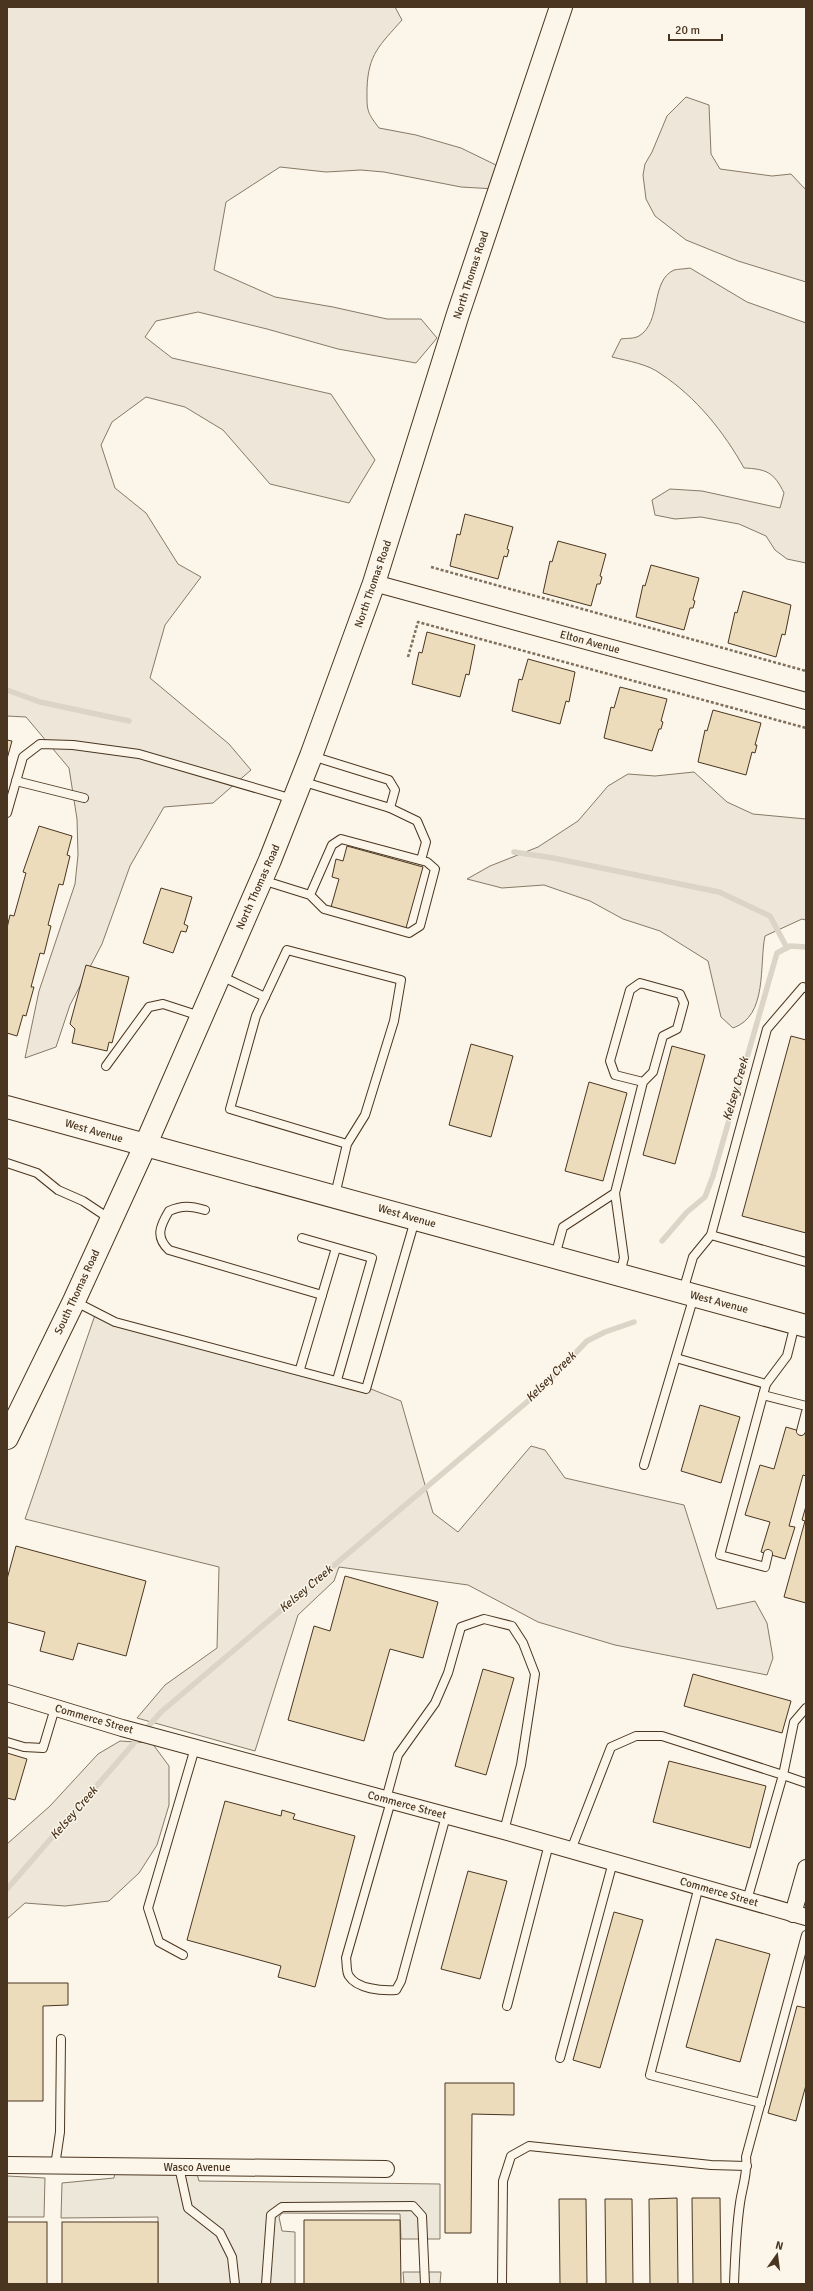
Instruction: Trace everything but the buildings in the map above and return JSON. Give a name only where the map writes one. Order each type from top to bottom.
[{"type":"street","name":"North Thomas Road","points":[[145,1146],[200,1016],[261,880],[311,756],[374,583],[458,314],[561,7]]},
{"type":"street","name":"Elton Avenue","points":[[374,583],[806,701]]},
{"type":"street","name":"West Avenue","points":[[7,1107],[800,1324]]},
{"type":"street","name":"South Thomas Road","points":[[7,1438],[74,1301],[110,1219],[145,1146]]},
{"type":"street","name":"Commerce Street","points":[[7,1693],[122,1728],[504,1831],[800,1916]]},
{"type":"street","points":[[800,1916],[806,1868]]},
{"type":"street","name":"Wasco Avenue","points":[[7,2166],[386,2169]]},
{"type":"lane","points":[[7,813],[23,757],[40,744],[73,745],[139,754],[298,790],[390,808],[417,821],[426,842],[421,860]]},
{"type":"lane","points":[[311,756],[389,780],[395,790],[390,808]]},
{"type":"lane","points":[[16,781],[84,798]]},
{"type":"lane","points":[[261,880],[310,895],[324,909],[409,933],[420,926],[435,869],[427,862],[421,860],[341,839],[332,845],[310,895]]},
{"type":"lane","points":[[334,1196],[346,1144],[365,1116],[394,1021],[401,980],[287,950],[256,1016],[230,1109],[346,1144]]},
{"type":"lane","points":[[219,975],[265,997]]},
{"type":"lane","points":[[619,1274],[624,1258],[615,1193],[643,1082],[653,1072],[663,1036],[677,1029],[684,1003],[680,994],[640,983],[630,990],[610,1061],[615,1075],[643,1082]]},
{"type":"lane","points":[[644,1465],[676,1358],[689,1294],[693,1257],[711,1235],[767,1029],[803,987],[806,988]]},
{"type":"lane","points":[[106,1066],[149,1007],[163,1004],[200,1016]]},
{"type":"lane","points":[[7,1163],[37,1173],[58,1190],[84,1201],[110,1219]]},
{"type":"lane","points":[[555,1256],[563,1227],[615,1193]]},
{"type":"lane","points":[[205,1210],[191,1206],[179,1206],[168,1211],[160,1234],[162,1243],[169,1250],[322,1295]]},
{"type":"lane","points":[[74,1301],[115,1322],[300,1369],[366,1389],[415,1218]]},
{"type":"lane","points":[[711,1235],[806,1262]]},
{"type":"lane","points":[[302,1238],[372,1258],[337,1380]]},
{"type":"lane","points":[[300,1369],[336,1248]]},
{"type":"lane","points":[[768,1554],[765,1567],[720,1555],[766,1384],[787,1356],[800,1324]]},
{"type":"lane","points":[[676,1358],[766,1384]]},
{"type":"lane","points":[[763,1395],[806,1406]]},
{"type":"lane","points":[[801,1431],[806,1412]]},
{"type":"lane","points":[[446,1816],[401,1981],[396,1990],[384,1991],[354,1983],[348,1975],[346,1958],[388,1800],[398,1756],[435,1703],[448,1673],[461,1626],[484,1619],[512,1626],[523,1643],[535,1674],[520,1765],[504,1831]]},
{"type":"lane","points":[[7,1742],[24,1747],[43,1748],[55,1708]]},
{"type":"lane","points":[[747,1900],[783,1774],[794,1722],[806,1708]]},
{"type":"lane","points":[[571,1850],[611,1747],[636,1736],[662,1736],[783,1774],[806,1783]]},
{"type":"lane","points":[[183,1955],[160,1942],[148,1908],[195,1748]]},
{"type":"lane","points":[[507,2006],[549,1844]]},
{"type":"lane","points":[[560,2058],[613,1862]]},
{"type":"lane","points":[[699,1886],[650,2075],[761,2103]]},
{"type":"lane","points":[[734,2284],[740,2202],[747,2166],[746,2157],[806,1935]]},
{"type":"lane","points":[[55,2166],[60,2132],[60,2039]]},
{"type":"lane","points":[[502,2284],[503,2181],[511,2156],[529,2146],[703,2165],[747,2166]]},
{"type":"lane","points":[[179,2167],[188,2208],[220,2233],[232,2257],[235,2284]]},
{"type":"lane","points":[[266,2284],[271,2215],[282,2207],[393,2205],[413,2206],[422,2216],[425,2284]]},
{"type":"path","points":[[430,567],[806,671]]},
{"type":"path","points":[[408,657],[418,622],[806,728]]},
{"type":"shaded area","points":[[7,7],[395,7],[402,20],[377,51],[370,67],[367,89],[369,114],[379,128],[416,135],[461,148],[500,167],[495,189],[461,187],[384,172],[361,170],[326,172],[280,167],[226,202],[214,270],[275,297],[333,307],[387,319],[421,319],[437,338],[416,363],[338,349],[198,312],[156,321],[145,337],[172,358],[331,394],[375,460],[349,503],[270,484],[223,430],[185,407],[146,397],[112,422],[101,445],[115,488],[146,513],[178,564],[201,577],[165,625],[150,678],[229,744],[251,770],[213,803],[164,807],[130,866],[102,944],[70,1005],[56,1047],[25,1058],[39,991],[75,884],[78,855],[77,819],[69,768],[26,717],[7,716]]},
{"type":"shaded area","points":[[686,97],[709,105],[711,154],[720,169],[772,176],[791,174],[806,190],[806,282],[738,261],[686,240],[655,216],[646,199],[643,175],[645,164],[652,152],[667,116]]},
{"type":"shaded area","points":[[690,268],[747,302],[806,323],[806,563],[787,559],[775,550],[766,536],[739,524],[701,517],[675,519],[655,515],[652,500],[670,489],[702,491],[780,508],[784,493],[773,476],[758,469],[744,468],[728,441],[708,416],[674,383],[650,368],[638,363],[612,357],[621,339],[637,337],[646,330],[654,312],[658,292],[667,275],[674,270]]},
{"type":"shaded area","points":[[694,772],[727,802],[753,814],[806,819],[806,920],[802,919],[765,936],[760,988],[757,1001],[752,1013],[744,1022],[733,1028],[721,1017],[708,961],[660,931],[623,919],[590,901],[544,885],[502,888],[467,879],[490,866],[538,847],[578,821],[608,786],[628,774],[655,776]]},
{"type":"shaded area","points":[[96,1312],[115,1322],[366,1387],[401,1401],[433,1513],[458,1532],[531,1446],[545,1450],[565,1478],[684,1505],[717,1609],[755,1601],[767,1623],[773,1658],[767,1675],[615,1645],[538,1622],[468,1585],[339,1567],[334,1581],[298,1615],[255,1751],[137,1718],[165,1685],[217,1648],[219,1567],[25,1519]]},
{"type":"shaded area","points":[[120,1741],[152,1743],[169,1766],[169,1805],[157,1845],[139,1873],[109,1901],[65,1906],[25,1903],[7,1919],[7,1844],[50,1806],[98,1754]]},
{"type":"shaded area","points":[[115,2172],[197,2174],[199,2181],[440,2184],[440,2239],[401,2239],[400,2214],[282,2213],[279,2217],[282,2231],[295,2232],[295,2284],[158,2284],[158,2217],[61,2218],[62,2183],[114,2178]]},
{"type":"shaded area","points":[[7,2176],[45,2178],[44,2217],[7,2217]]},
{"type":"shaded area","points":[[403,2272],[441,2272],[440,2284],[404,2284]]},
{"type":"waterway","points":[[7,690],[40,702],[129,721]]},
{"type":"waterway","points":[[514,852],[553,858],[719,892],[770,916],[787,948]]},
{"type":"waterway","name":"Kelsey Creek","points":[[662,1241],[687,1212],[705,1197],[713,1176],[777,953],[790,946],[806,947]]},
{"type":"waterway","name":"Kelsey Creek","points":[[7,1889],[161,1712],[534,1396],[587,1341],[605,1332],[634,1322]]}]
